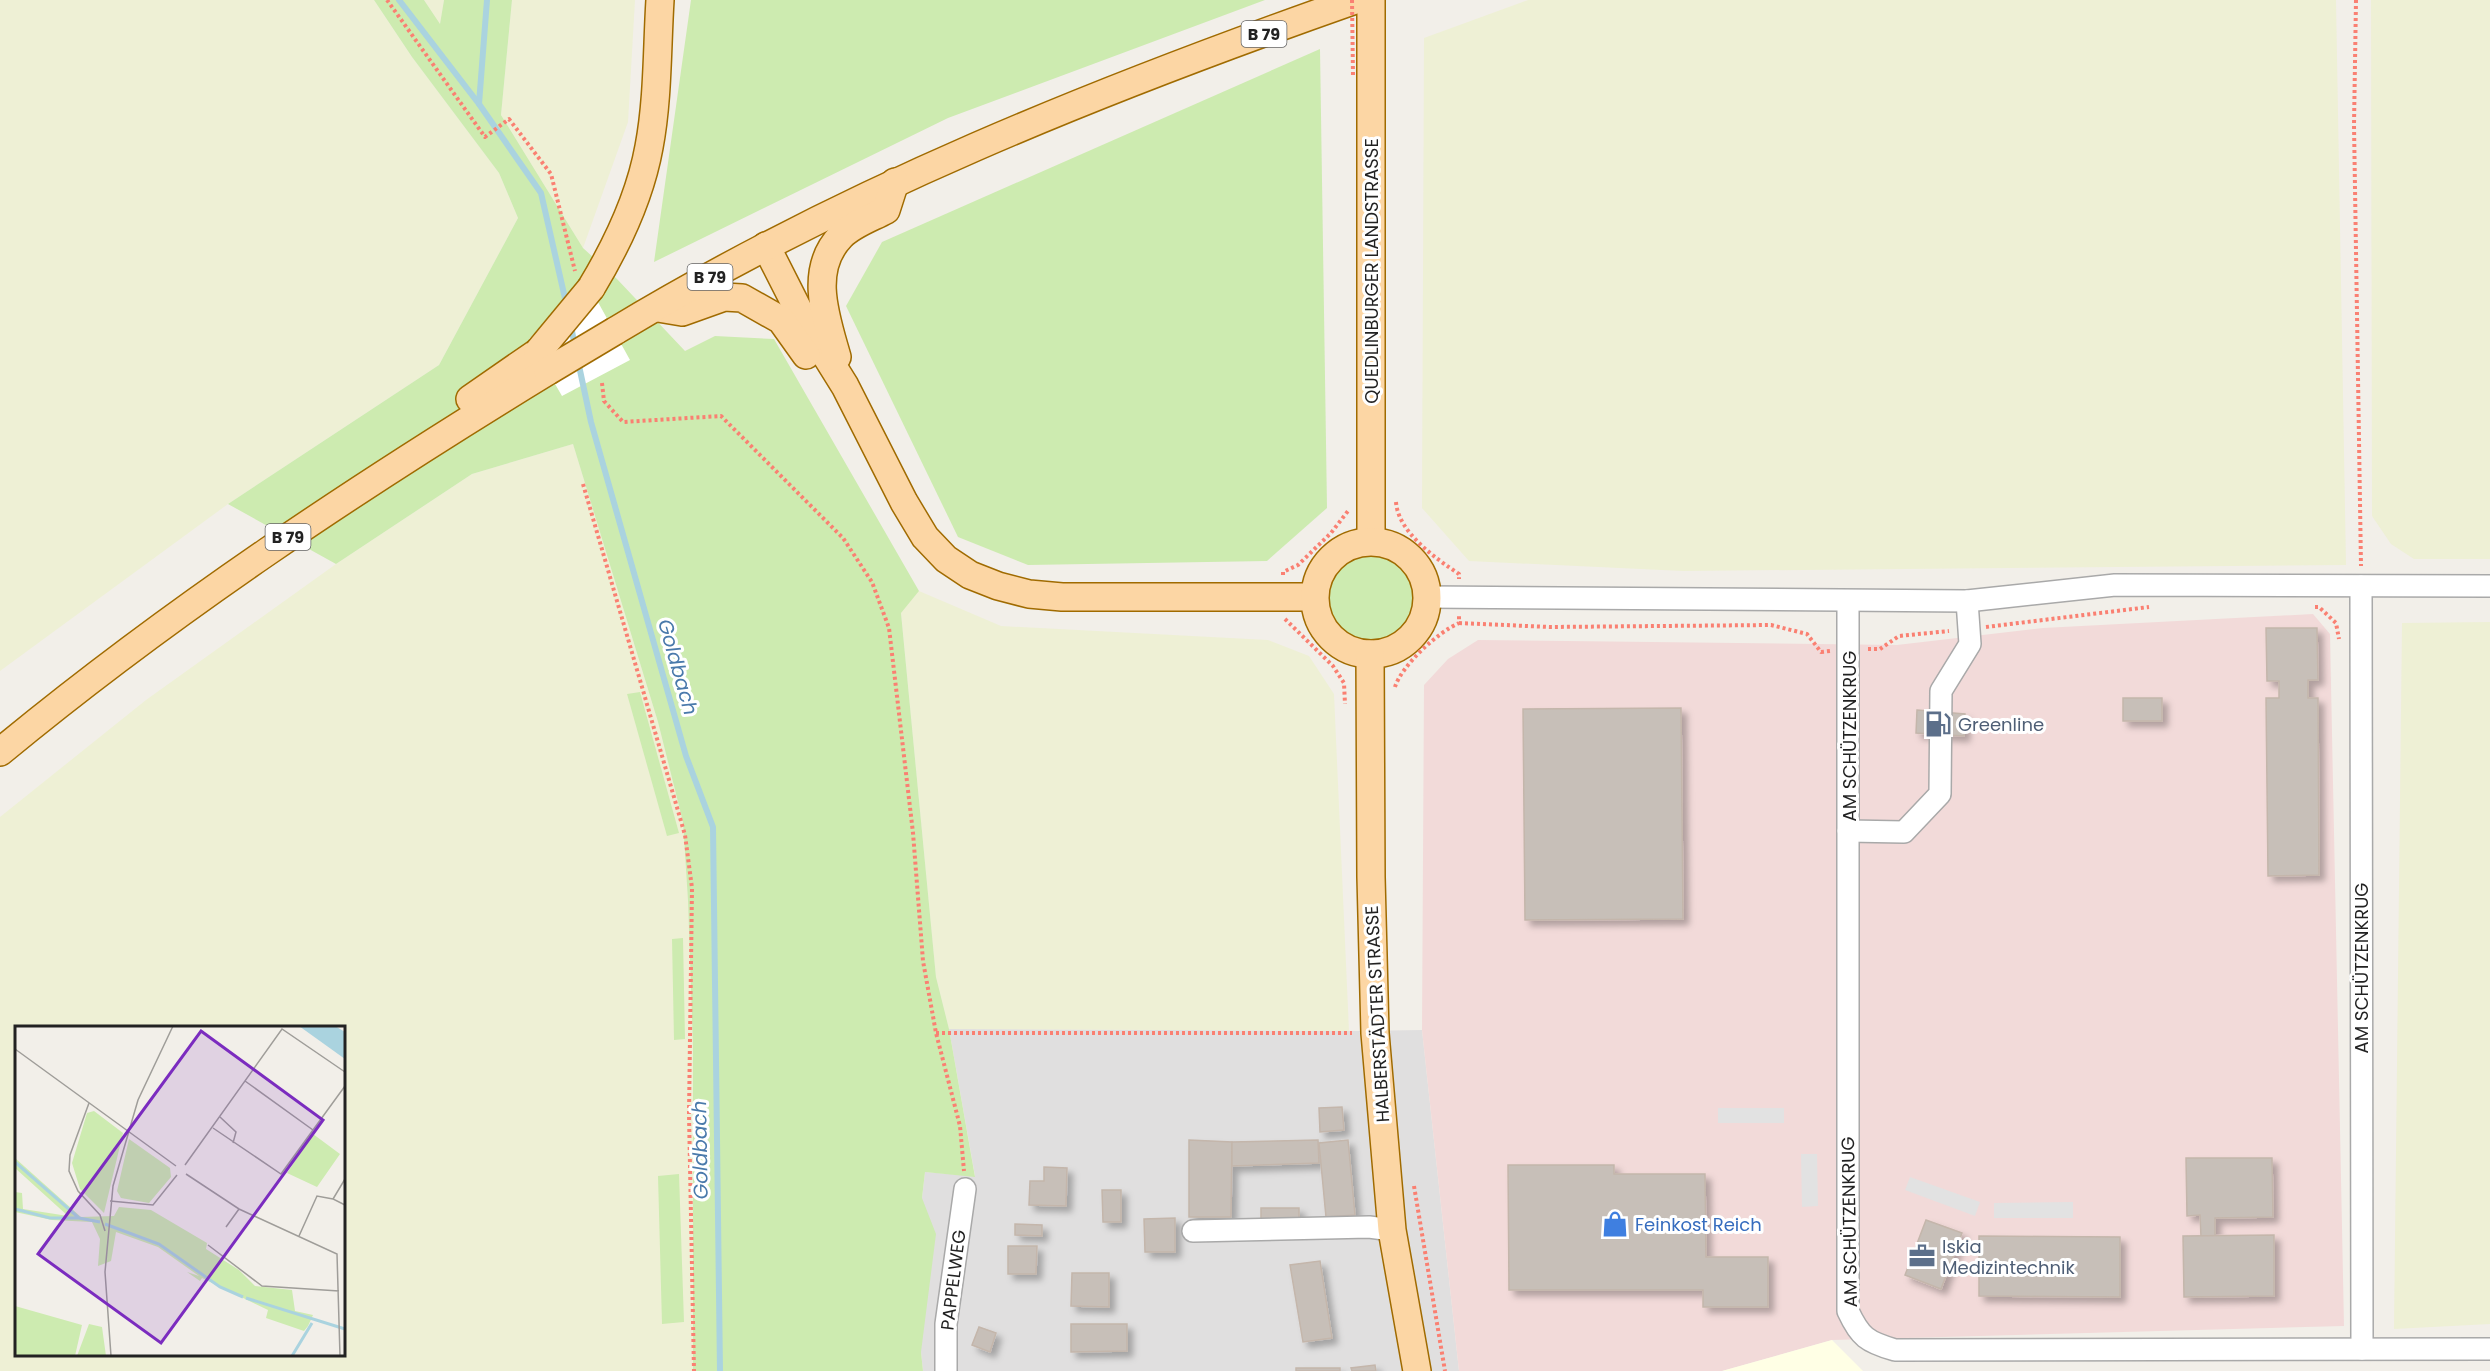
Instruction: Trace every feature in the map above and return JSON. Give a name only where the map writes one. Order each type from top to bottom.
[{"type":"main road","points":[[543,362],[584,283],[616,243],[644,170],[650,146],[660,0]]},
{"type":"main road","name":"B 79","points":[[0,752],[187,608],[400,463],[413,436],[543,362],[615,332],[766,246],[895,182],[1075,105],[1354,0]]},
{"type":"main road","name":"QUEDLINBURGER LANDSTRASSE","points":[[1371,0],[1362,72],[1371,541]]},
{"type":"main road","points":[[845,386],[823,309],[821,289],[823,272],[828,256],[842,235],[886,210],[895,182]]},
{"type":"main road","points":[[766,246],[802,317],[845,386],[904,502],[925,537],[946,559],[970,575],[1018,591],[1062,597],[1314,597]]},
{"type":"main road","points":[[654,308],[682,312],[724,297],[742,298],[781,320],[817,374],[845,386]]},
{"type":"main road","points":[[1371,541],[1395,547],[1406,553],[1421,573],[1427,597],[1420,626],[1411,637],[1385,652],[1371,654],[1346,648],[1326,633],[1318,616],[1314,597],[1320,573],[1336,553],[1352,544],[1371,541]]},
{"type":"main road","name":"HALBERSTÄDTER STRASSE","points":[[1371,654],[1373,1000],[1392,1230],[1417,1371]]},
{"type":"street","points":[[1427,597],[1967,600],[2115,585],[2490,586]]},
{"type":"street","name":"AM SCHÜTZENKRUG","points":[[2361,586],[2362,1349]]},
{"type":"street","points":[[1848,831],[1904,832],[1940,794],[1941,692],[1970,644],[1967,600]]},
{"type":"street","name":"AM SCHÜTZENKRUG","points":[[1848,601],[1848,1311],[1857,1330],[1872,1343],[1895,1350],[2490,1349]]},
{"type":"street","name":"PAPPELWEG","points":[[946,1371],[946,1324],[965,1189]]},
{"type":"street","points":[[1192,1231],[1369,1227],[1392,1230]]},
{"type":"path","points":[[387,0],[485,137],[509,119],[551,174],[584,283]]},
{"type":"path","points":[[1354,0],[1362,72]]},
{"type":"path","points":[[2356,0],[2354,125],[2361,586]]},
{"type":"path","points":[[602,383],[604,401],[623,422],[722,416],[843,538],[872,582],[889,628],[913,833],[923,961],[936,1033],[960,1126],[965,1189]]},
{"type":"path","points":[[583,484],[685,835],[692,888],[689,1114],[694,1371]]},
{"type":"path","points":[[1395,696],[1395,685],[1408,664],[1444,630],[1459,623],[1459,574],[1443,564],[1402,522],[1397,511],[1396,499]]},
{"type":"path","points":[[936,1033],[1353,1033]]},
{"type":"path","points":[[1413,1179],[1445,1371]]},
{"type":"shaded area","points":[[0,0],[374,0],[412,57],[499,173],[518,218],[439,365],[228,504],[0,671]]},
{"type":"shaded area","points":[[424,0],[444,0],[440,25]]},
{"type":"shaded area","points":[[512,0],[635,0],[628,122],[583,248],[501,115]]},
{"type":"shaded area","points":[[1528,0],[2336,0],[2346,565],[1683,571],[1469,561],[1422,508],[1424,38]]},
{"type":"shaded area","points":[[2371,0],[2490,0],[2490,559],[2414,559],[2391,544],[2372,516]]},
{"type":"shaded area","points":[[573,444],[658,722],[683,822],[693,1047],[693,1371],[0,1371],[0,817],[146,700],[336,564],[472,474]]},
{"type":"shaded area","points":[[919,591],[1001,626],[1268,640],[1309,656],[1334,694],[1349,1031],[949,1029],[936,977],[901,612]]},
{"type":"shaded area","points":[[2313,614],[2330,634],[2344,1326],[1832,1340],[1722,1371],[1459,1371],[1422,1030],[1424,685],[1448,659],[1478,640],[1897,645],[2043,628]]},
{"type":"shaded area","points":[[2490,622],[2490,1324],[2394,1329],[2402,623]]},
{"type":"shaded area","points":[[949,1029],[1422,1030],[1459,1371],[923,1371],[921,1352],[922,1198],[925,1172],[975,1176]]},
{"type":"shaded area","points":[[1718,1108],[1784,1108],[1784,1123],[1718,1123]]},
{"type":"shaded area","points":[[1801,1154],[1817,1154],[1818,1206],[1802,1207]]},
{"type":"shaded area","points":[[1910,1177],[1980,1202],[1975,1216],[1905,1190]]},
{"type":"shaded area","points":[[2073,1202],[2073,1218],[1994,1218],[1994,1203]]},
{"type":"shaded area","points":[[1832,1340],[1863,1371],[1722,1371]]},
{"type":"green space","points":[[374,0],[424,0],[440,24],[444,0],[512,0],[501,115],[583,248],[617,279],[685,351],[715,336],[774,339],[919,591],[901,613],[936,977],[949,1029],[975,1177],[925,1172],[922,1198],[936,1234],[921,1352],[923,1371],[693,1371],[693,1047],[683,822],[658,722],[573,444],[472,474],[336,564],[228,504],[439,365],[518,218],[499,173],[412,57]]},
{"type":"green space","points":[[691,0],[1265,0],[948,118],[654,262]]},
{"type":"green space","points":[[1320,49],[1327,508],[1267,561],[1028,565],[958,537],[846,306],[882,242]]},
{"type":"green space","points":[[1363,554],[1379,554],[1402,566],[1411,580],[1414,597],[1411,614],[1402,628],[1379,640],[1363,640],[1347,633],[1335,621],[1328,605],[1328,589],[1335,573],[1347,561]]},
{"type":"green space","points":[[640,692],[679,833],[667,836],[627,694]]},
{"type":"green space","points":[[683,938],[685,1039],[674,1040],[672,939]]},
{"type":"green space","points":[[679,1174],[684,1322],[662,1324],[658,1176]]},
{"type":"pier","points":[[583,275],[630,360],[562,396],[529,339],[557,309]]},
{"type":"building","points":[[2266,628],[2317,628],[2318,680],[2308,680],[2308,698],[2318,698],[2319,875],[2268,876],[2266,698],[2279,698],[2279,681],[2267,681]]},
{"type":"building","points":[[2123,698],[2162,698],[2162,721],[2123,721]]},
{"type":"building","points":[[1681,708],[1683,919],[1525,920],[1523,709]]},
{"type":"building","points":[[1917,710],[1965,714],[1964,736],[1916,733]]},
{"type":"building","points":[[1342,1107],[1344,1130],[1320,1132],[1319,1108]]},
{"type":"building","points":[[1189,1140],[1232,1142],[1231,1217],[1189,1217]]},
{"type":"building","points":[[1318,1140],[1319,1163],[1232,1166],[1232,1142]]},
{"type":"building","points":[[1348,1140],[1355,1215],[1326,1217],[1319,1143]]},
{"type":"building","points":[[2186,1158],[2272,1158],[2273,1217],[2215,1218],[2215,1237],[2201,1237],[2200,1215],[2187,1216]]},
{"type":"building","points":[[1508,1165],[1614,1165],[1614,1174],[1705,1174],[1706,1257],[1768,1257],[1768,1307],[1703,1307],[1703,1290],[1509,1290]]},
{"type":"building","points":[[1044,1167],[1067,1168],[1066,1206],[1029,1205],[1030,1181],[1044,1181]]},
{"type":"building","points":[[1102,1190],[1121,1190],[1121,1222],[1103,1222]]},
{"type":"building","points":[[1261,1208],[1299,1208],[1299,1218],[1261,1219]]},
{"type":"building","points":[[1175,1218],[1175,1252],[1145,1252],[1144,1219]]},
{"type":"building","points":[[1926,1220],[1962,1233],[1941,1289],[1905,1275]]},
{"type":"building","points":[[1015,1224],[1042,1225],[1042,1236],[1015,1235]]},
{"type":"building","points":[[2274,1235],[2274,1296],[2184,1297],[2183,1236]]},
{"type":"building","points":[[1979,1236],[2120,1237],[2120,1297],[1979,1296]]},
{"type":"building","points":[[1008,1246],[1037,1246],[1036,1274],[1008,1274]]},
{"type":"building","points":[[1320,1261],[1332,1338],[1303,1342],[1290,1265]]},
{"type":"building","points":[[1072,1273],[1109,1273],[1109,1307],[1071,1306]]},
{"type":"building","points":[[1071,1324],[1127,1324],[1127,1351],[1071,1352]]},
{"type":"building","points":[[979,1327],[996,1333],[990,1352],[972,1345]]},
{"type":"building","points":[[1375,1365],[1376,1371],[1352,1371],[1351,1368]]},
{"type":"building","points":[[1296,1368],[1340,1368],[1340,1371],[1296,1371]]},
{"type":"waterway","points":[[399,0],[479,104]]},
{"type":"waterway","name":"Goldbach","points":[[487,0],[479,104],[541,193],[567,307]]},
{"type":"waterway","name":"Goldbach","points":[[571,325],[575,348]]},
{"type":"waterway","name":"Goldbach","points":[[578,361],[591,422],[686,756],[713,827],[720,1371]]},
{"type":"place","name":"Greenline","points":[[1938,724]]},
{"type":"place","name":"Feinkost Reich","points":[[1615,1224]]},
{"type":"place","name":"Iskia Medizintechnik","points":[[1922,1256]]}]
